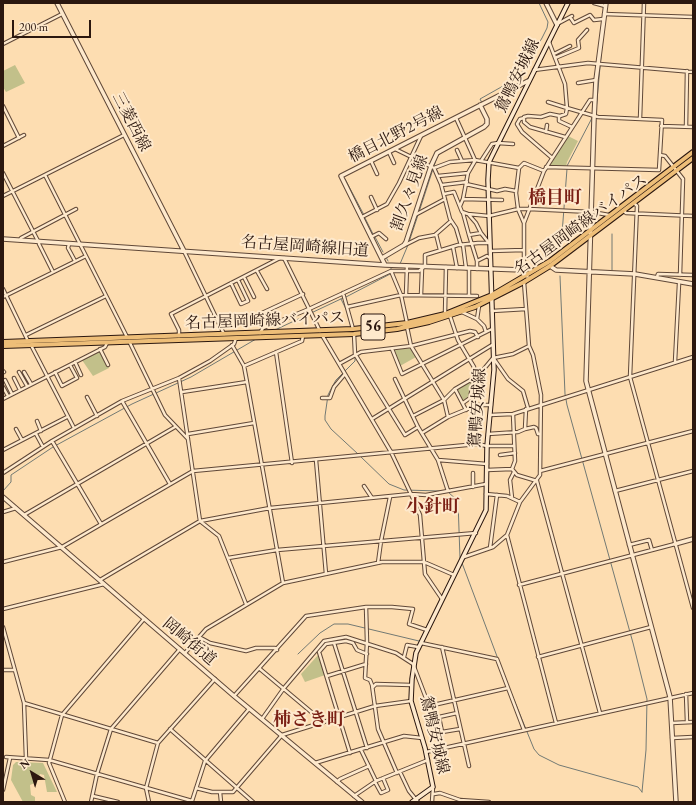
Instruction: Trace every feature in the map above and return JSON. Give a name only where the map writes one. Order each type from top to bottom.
[{"type":"main road","name":"名古屋岡崎線バイパス","points":[[407,325],[445,314],[492,297],[524,282],[550,266],[624,211],[675,169],[693,152]]},
{"type":"main road","name":"名古屋岡崎線バイパス","points":[[3,342],[107,343],[179,336],[232,335],[260,332],[354,332],[407,325],[450,316],[479,306],[525,274],[550,261],[609,215],[693,158]]},
{"type":"main road","name":"名古屋岡崎線バイパス","points":[[3,346],[29,343],[304,336],[321,333]]},
{"type":"main road","points":[[232,335],[236,338],[240,334]]},
{"type":"street","name":"三菱西線","points":[[57,3],[184,251]]},
{"type":"street","points":[[546,3],[558,24],[571,17],[574,24],[590,15],[594,20],[603,19]]},
{"type":"street","name":"鴛鴨安城線","points":[[415,801],[433,786],[426,752],[411,701],[411,685],[418,647],[455,576],[486,510],[487,446],[491,405],[493,358],[489,243],[489,162],[568,3]]},
{"type":"street","points":[[594,3],[605,5],[596,80],[594,116],[586,381],[670,697],[676,802]]},
{"type":"street","points":[[640,119],[644,3]]},
{"type":"street","points":[[3,44],[62,14]]},
{"type":"street","points":[[603,14],[693,17]]},
{"type":"street","points":[[555,58],[579,48],[578,40],[587,30]]},
{"type":"street","points":[[548,41],[565,84],[566,114],[559,116],[550,114],[541,117],[528,116],[520,119],[517,124],[522,132],[551,157]]},
{"type":"street","points":[[554,54],[570,46]]},
{"type":"street","points":[[534,70],[588,63],[693,72]]},
{"type":"street","points":[[686,127],[688,71]]},
{"type":"street","points":[[578,83],[596,80]]},
{"type":"street","name":"橋目北野2号線","points":[[385,265],[341,176],[528,81]]},
{"type":"street","points":[[525,274],[524,222],[544,171],[551,157],[590,100],[595,100]]},
{"type":"street","points":[[546,167],[659,170],[662,126],[662,120],[594,116],[548,102]]},
{"type":"street","name":"割久々見線","points":[[382,258],[404,245],[437,153],[484,128],[487,124],[487,119],[480,105]]},
{"type":"street","points":[[3,106],[19,138]]},
{"type":"street","points":[[559,116],[559,121],[572,127]]},
{"type":"street","points":[[456,118],[475,160]]},
{"type":"street","points":[[524,118],[524,122],[530,127],[565,137]]},
{"type":"street","points":[[546,132],[547,125]]},
{"type":"street","points":[[662,126],[693,127]]},
{"type":"street","points":[[3,146],[24,135]]},
{"type":"street","points":[[3,196],[124,135]]},
{"type":"street","points":[[362,217],[377,210],[389,200],[422,136]]},
{"type":"street","points":[[481,161],[492,144],[498,142],[513,144]]},
{"type":"street","points":[[395,149],[432,167],[438,176],[442,185],[451,221],[456,228],[462,245],[467,268],[469,296]]},
{"type":"street","points":[[457,150],[462,162]]},
{"type":"street","points":[[389,152],[394,163]]},
{"type":"street","points":[[660,155],[665,156],[683,179],[680,275]]},
{"type":"street","points":[[460,206],[464,199],[468,173],[475,160]]},
{"type":"street","points":[[432,167],[450,162],[475,160],[519,168]]},
{"type":"street","points":[[371,161],[377,174]]},
{"type":"street","points":[[524,222],[518,210],[516,191],[519,168],[524,163],[544,171]]},
{"type":"street","points":[[438,176],[468,173]]},
{"type":"street","points":[[3,174],[53,272]]},
{"type":"street","points":[[45,175],[165,415],[188,439]]},
{"type":"street","points":[[442,185],[467,183],[497,190],[506,189],[516,191]]},
{"type":"street","points":[[444,194],[454,192],[472,243],[477,261],[477,269]]},
{"type":"street","points":[[371,197],[377,210]]},
{"type":"street","points":[[415,215],[445,199]]},
{"type":"street","points":[[464,199],[489,201],[502,200]]},
{"type":"street","points":[[634,203],[637,206],[637,214],[630,376],[693,608]]},
{"type":"street","points":[[20,240],[32,231],[76,209]]},
{"type":"street","points":[[462,212],[489,216],[529,209],[591,212],[609,215]]},
{"type":"street","points":[[624,211],[626,213],[637,214],[693,216]]},
{"type":"street","points":[[468,214],[476,223],[489,243]]},
{"type":"street","points":[[404,245],[420,238],[436,234],[451,221]]},
{"type":"street","points":[[469,235],[481,232]]},
{"type":"street","points":[[371,237],[379,233],[386,238]]},
{"type":"street","points":[[436,234],[440,250]]},
{"type":"street","name":"名古屋岡崎線旧道","points":[[3,239],[385,265],[522,270],[525,274]]},
{"type":"street","points":[[421,295],[425,255],[472,243],[489,243]]},
{"type":"street","points":[[68,244],[68,248],[75,261]]},
{"type":"street","points":[[453,247],[457,268]]},
{"type":"street","points":[[490,251],[524,250]]},
{"type":"street","points":[[184,251],[224,335]]},
{"type":"street","points":[[5,296],[86,256]]},
{"type":"street","points":[[477,261],[487,256],[490,258]]},
{"type":"street","points":[[179,336],[179,330],[171,314],[284,257],[321,333],[392,452],[420,515],[424,569],[427,579],[442,600]]},
{"type":"street","points":[[406,295],[407,266]]},
{"type":"street","points":[[550,266],[556,270],[635,274],[693,284]]},
{"type":"street","points":[[260,332],[263,328],[309,309],[391,271],[419,271],[424,267]]},
{"type":"street","points":[[445,314],[446,267]]},
{"type":"street","points":[[257,271],[267,289]]},
{"type":"street","points":[[391,271],[401,295],[411,346],[444,400],[448,417]]},
{"type":"street","points":[[657,277],[658,274],[693,275]]},
{"type":"street","points":[[244,277],[254,297]]},
{"type":"street","points":[[231,283],[241,304],[248,301],[238,280]]},
{"type":"street","points":[[464,557],[490,548],[499,543],[507,535],[520,502],[537,481],[540,471],[541,395],[533,355],[529,346],[524,282]]},
{"type":"street","points":[[675,362],[679,284]]},
{"type":"street","points":[[3,289],[5,296],[29,343],[48,376],[67,417],[74,428]]},
{"type":"street","points":[[343,293],[354,332],[355,354],[405,435],[418,427]]},
{"type":"street","points":[[247,320],[303,294]]},
{"type":"street","points":[[347,308],[401,295],[478,296]]},
{"type":"street","points":[[26,335],[106,296]]},
{"type":"street","points":[[476,319],[479,306]]},
{"type":"street","points":[[492,311],[526,309]]},
{"type":"street","points":[[462,312],[476,319],[484,326],[486,332]]},
{"type":"street","points":[[450,316],[456,336],[474,367],[474,378],[470,398],[463,403]]},
{"type":"street","points":[[392,350],[402,374],[493,329]]},
{"type":"street","points":[[339,364],[355,354],[392,350],[456,336],[470,331],[475,332],[478,337]]},
{"type":"street","points":[[244,366],[302,342],[304,336]]},
{"type":"street","points":[[3,473],[52,441],[122,402],[152,388],[179,378],[210,361],[232,345],[236,338]]},
{"type":"street","points":[[3,399],[105,347],[107,343]]},
{"type":"street","points":[[232,345],[244,366],[283,583]]},
{"type":"street","points":[[372,419],[433,382],[468,358],[492,345]]},
{"type":"street","points":[[474,372],[483,370],[493,358],[513,354],[529,346]]},
{"type":"street","points":[[100,349],[108,365]]},
{"type":"street","points":[[276,352],[292,463]]},
{"type":"street","points":[[490,415],[513,414],[693,357]]},
{"type":"street","points":[[493,358],[508,379],[523,392],[527,409],[525,429]]},
{"type":"street","points":[[75,362],[81,375]]},
{"type":"street","points":[[56,372],[62,386],[77,378],[70,365]]},
{"type":"street","points":[[20,372],[27,386]]},
{"type":"street","points":[[24,372],[31,384]]},
{"type":"street","points":[[322,398],[330,398],[334,387],[345,374]]},
{"type":"street","points":[[14,378],[20,390]]},
{"type":"street","points":[[179,378],[200,521],[219,536],[246,604]]},
{"type":"street","points":[[413,416],[444,400],[455,389],[474,378]]},
{"type":"street","points":[[395,379],[418,427],[438,460],[448,491]]},
{"type":"street","points":[[5,380],[12,394]]},
{"type":"street","points":[[182,392],[247,382]]},
{"type":"street","points":[[3,387],[8,396]]},
{"type":"street","points":[[455,389],[466,410]]},
{"type":"street","points":[[87,397],[97,416]]},
{"type":"street","points":[[122,402],[170,484]]},
{"type":"street","points":[[422,433],[448,417],[477,405],[491,405]]},
{"type":"street","points":[[512,498],[510,480],[515,461],[513,414]]},
{"type":"street","points":[[3,450],[67,417]]},
{"type":"street","points":[[36,420],[41,430]]},
{"type":"street","points":[[188,434],[254,423]]},
{"type":"street","points":[[24,516],[175,427]]},
{"type":"street","points":[[488,434],[514,432],[534,427],[536,428],[538,434],[540,434]]},
{"type":"street","points":[[16,429],[22,440]]},
{"type":"street","points":[[540,471],[693,431]]},
{"type":"street","points":[[36,434],[42,447]]},
{"type":"street","points":[[52,441],[101,524]]},
{"type":"street","points":[[3,562],[62,547],[193,471],[292,463],[392,452],[431,450],[477,444],[487,446],[514,446]]},
{"type":"street","points":[[500,455],[515,453]]},
{"type":"street","points":[[316,460],[326,574]]},
{"type":"street","points":[[438,460],[487,464]]},
{"type":"street","points":[[487,470],[513,470]]},
{"type":"street","points":[[513,470],[517,475],[537,481]]},
{"type":"street","points":[[615,491],[693,471]]},
{"type":"street","points":[[473,473],[474,488]]},
{"type":"street","points":[[537,481],[564,573],[600,713]]},
{"type":"street","points":[[100,580],[200,521],[270,508],[411,494],[426,495],[474,488],[487,484]]},
{"type":"street","points":[[364,486],[372,498]]},
{"type":"street","points":[[486,494],[512,498],[520,502]]},
{"type":"street","points":[[490,548],[497,495]]},
{"type":"street","name":"岡崎街道","points":[[3,497],[314,764],[362,802]]},
{"type":"street","points":[[378,563],[390,497]]},
{"type":"street","points":[[3,512],[16,508]]},
{"type":"street","points":[[228,558],[277,550],[476,533]]},
{"type":"street","points":[[507,535],[556,723]]},
{"type":"street","points":[[519,585],[693,539]]},
{"type":"street","points":[[629,545],[650,540],[652,550]]},
{"type":"street","points":[[185,653],[206,629],[283,583],[378,563],[424,562],[455,576]]},
{"type":"street","points":[[3,609],[105,584]]},
{"type":"street","points":[[234,696],[306,616],[366,607],[413,609],[409,624],[427,630]]},
{"type":"street","points":[[366,607],[367,654],[365,678],[370,680],[373,687],[378,729],[383,743],[415,801]]},
{"type":"street","points":[[65,802],[49,762],[62,715],[144,619]]},
{"type":"street","points":[[3,627],[24,703],[26,758]]},
{"type":"street","points":[[538,657],[651,627]]},
{"type":"street","points":[[199,637],[206,641],[246,651],[256,648],[276,648],[277,650]]},
{"type":"street","points":[[262,719],[284,688],[324,641],[346,637],[367,642],[404,657],[414,664],[429,706],[508,688]]},
{"type":"street","points":[[350,752],[319,652],[326,644],[346,641],[353,643],[357,650],[367,654]]},
{"type":"street","points":[[334,643],[367,748]]},
{"type":"street","points":[[421,643],[497,659],[525,730]]},
{"type":"street","points":[[404,657],[407,645],[418,647]]},
{"type":"street","points":[[442,647],[469,766]]},
{"type":"street","points":[[91,802],[111,729],[180,649]]},
{"type":"street","points":[[327,676],[366,664]]},
{"type":"street","points":[[260,668],[322,721]]},
{"type":"street","points":[[3,670],[14,670]]},
{"type":"street","points":[[149,802],[146,788],[158,743],[215,679]]},
{"type":"street","points":[[373,687],[376,684],[411,685]]},
{"type":"street","points":[[426,752],[693,693]]},
{"type":"street","points":[[686,694],[687,722]]},
{"type":"street","points":[[196,788],[220,792],[233,792],[282,735],[322,721],[375,706],[411,701]]},
{"type":"street","points":[[24,703],[158,743]]},
{"type":"street","points":[[3,790],[8,757],[26,758],[49,760],[146,788],[180,801],[193,802],[205,760],[249,708]]},
{"type":"street","points":[[457,713],[439,717],[442,732],[460,729]]},
{"type":"street","points":[[672,723],[693,722]]},
{"type":"street","points":[[170,730],[253,802]]},
{"type":"street","points":[[314,764],[404,736],[422,738]]},
{"type":"street","points":[[672,738],[693,737]]},
{"type":"street","points":[[361,750],[382,793],[388,790],[383,778]]},
{"type":"street","points":[[354,796],[376,781],[428,760]]},
{"type":"street","points":[[336,782],[369,766]]},
{"type":"street","points":[[433,786],[440,793],[460,800],[489,802]]},
{"type":"street","points":[[432,802],[434,794],[433,786]]},
{"type":"street","points":[[220,792],[221,802]]},
{"type":"street","points":[[434,794],[440,793]]},
{"type":"street","points":[[93,796],[118,802]]},
{"type":"shaded area","points":[[15,65],[25,83],[6,92],[3,87],[3,71]]},
{"type":"shaded area","points":[[568,136],[578,141],[566,167],[549,167]]},
{"type":"shaded area","points":[[411,348],[416,357],[400,366],[394,350]]},
{"type":"shaded area","points":[[100,351],[109,368],[93,376],[82,360]]},
{"type":"shaded area","points":[[473,380],[469,397],[463,401],[456,389]]},
{"type":"shaded area","points":[[319,654],[325,675],[305,682],[301,674]]},
{"type":"shaded area","points":[[16,762],[43,763],[57,792],[47,792],[44,775],[40,774],[37,782],[30,785],[31,795],[35,797],[35,802],[23,802],[11,780],[13,765]]},
{"type":"waterway","points":[[482,103],[480,99],[519,77],[542,38],[548,22],[539,3]]},
{"type":"waterway","points":[[596,111],[602,45]]},
{"type":"waterway","points":[[483,106],[487,116]]},
{"type":"waterway","points":[[567,166],[592,118]]},
{"type":"waterway","points":[[434,166],[437,157],[442,152]]},
{"type":"waterway","points":[[419,212],[433,169]]},
{"type":"waterway","points":[[561,247],[567,169]]},
{"type":"waterway","points":[[345,179],[364,215]]},
{"type":"waterway","points":[[409,242],[418,215]]},
{"type":"waterway","points":[[365,218],[373,234]]},
{"type":"waterway","points":[[612,234],[612,270]]},
{"type":"waterway","points":[[375,237],[383,252]]},
{"type":"waterway","points":[[400,264],[408,245]]},
{"type":"waterway","points":[[386,257],[388,261]]},
{"type":"waterway","points":[[346,297],[394,272]]},
{"type":"waterway","points":[[560,276],[565,394],[567,405],[647,699],[646,750],[642,792]]},
{"type":"waterway","points":[[275,330],[343,298]]},
{"type":"waterway","points":[[341,299],[347,311]]},
{"type":"waterway","points":[[3,491],[11,482],[11,475],[53,447],[132,404],[191,377],[256,339]]},
{"type":"waterway","points":[[355,357],[355,361],[336,380],[328,395],[325,420],[331,429],[358,454]]},
{"type":"waterway","points":[[360,456],[389,484],[404,490],[440,491]]},
{"type":"waterway","points":[[448,492],[458,501],[460,558]]},
{"type":"waterway","points":[[462,563],[498,659]]},
{"type":"waterway","points":[[298,654],[320,633],[334,624],[348,624],[444,647]]},
{"type":"waterway","points":[[510,690],[534,749],[539,755],[559,765],[638,787],[642,792]]},
{"type":"district","name":"橋目町","points":[[555,198]]},
{"type":"district","name":"小針町","points":[[433,507]]},
{"type":"district","name":"柿さき町","points":[[309,720]]}]
